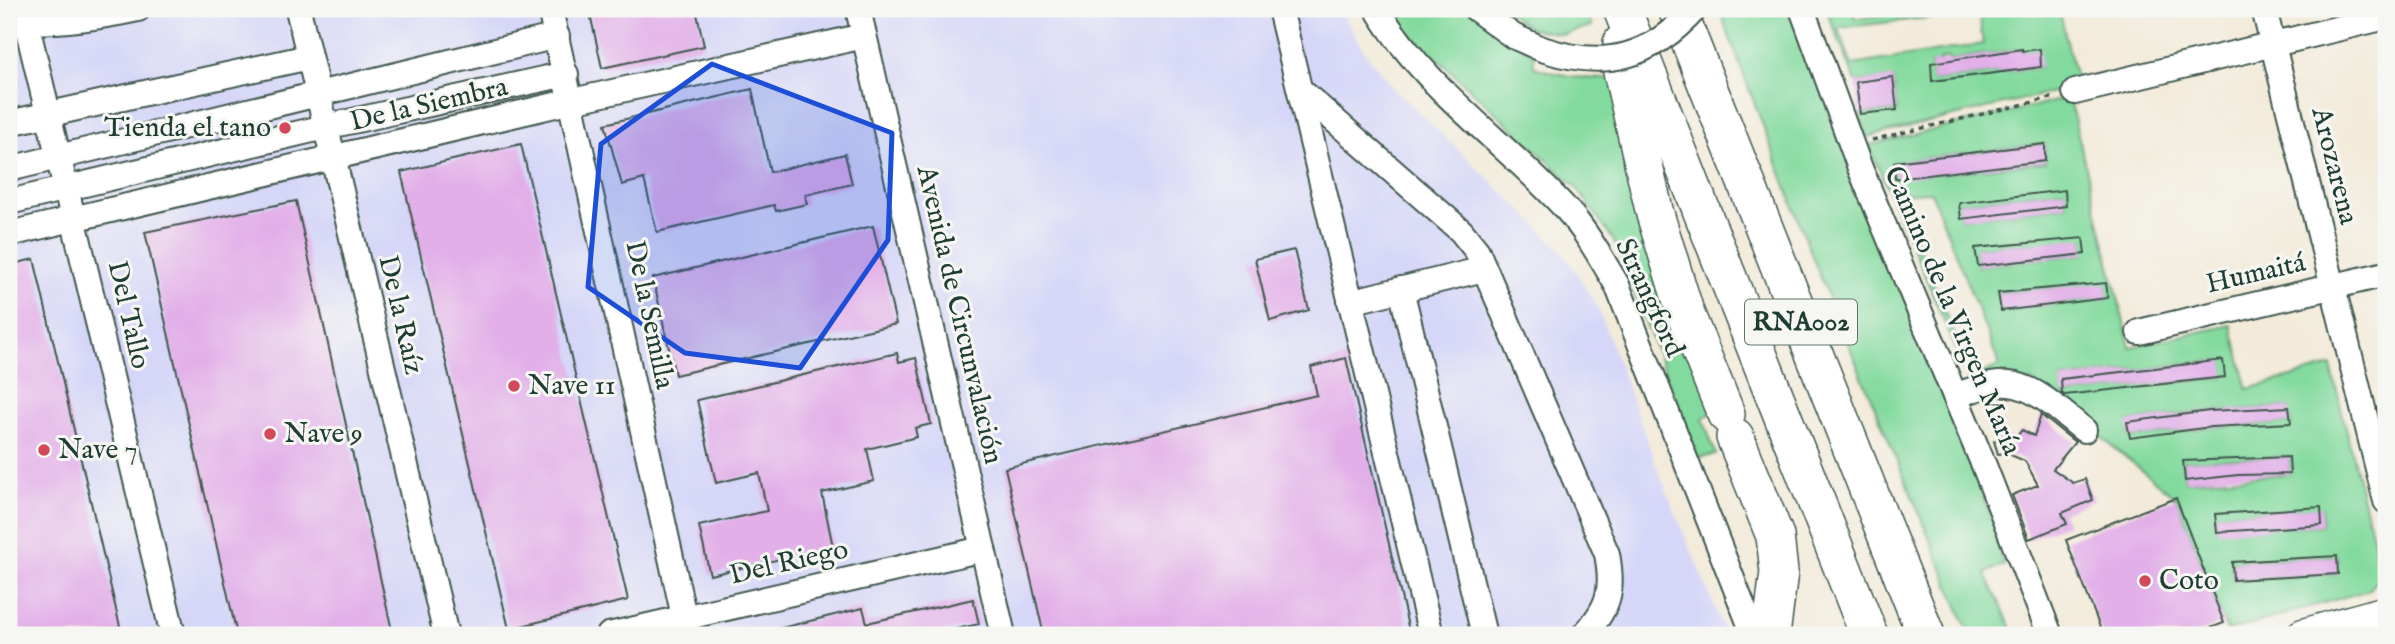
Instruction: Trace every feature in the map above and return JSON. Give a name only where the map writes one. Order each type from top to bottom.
[{"type":"highway","name":"RNA002","points":[[1622,9],[1868,635]]},
{"type":"highway","points":[[1622,9],[1621,68],[1655,214],[1686,314],[1774,536],[1779,572],[1772,635]]},
{"type":"highway","name":"RNA002","points":[[1677,9],[1926,635]]},
{"type":"main road","points":[[2303,635],[2386,612]]},
{"type":"street","points":[[20,17],[98,17],[138,9]]},
{"type":"street","name":"De la Raíz","points":[[298,9],[446,635]]},
{"type":"street","name":"De la Semilla","points":[[550,9],[686,626]]},
{"type":"street","name":"Avenida de Circunvalación","points":[[858,9],[1003,635]]},
{"type":"street","points":[[1280,9],[1431,635]]},
{"type":"street","name":"Strangford","points":[[1377,9],[1428,78],[1567,211],[1617,285],[1754,635]]},
{"type":"street","points":[[1476,9],[1513,36],[1542,49],[1569,58],[1597,60],[1625,56],[1660,40],[1675,30],[1695,9]]},
{"type":"street","name":"Camino de la Virgen María","points":[[1802,9],[1860,168],[2050,635]]},
{"type":"street","name":"Arozarena","points":[[2264,9],[2386,501]]},
{"type":"street","name":"Del Tallo","points":[[20,17],[49,114],[173,635]]},
{"type":"street","points":[[2076,92],[2386,17]]},
{"type":"street","points":[[9,169],[556,36]]},
{"type":"street","name":"De la Siembra","points":[[9,234],[863,36]]},
{"type":"street","points":[[9,123],[309,57]]},
{"type":"street","points":[[9,202],[325,127],[566,75]]},
{"type":"street","points":[[1300,90],[1461,231],[1477,251],[1607,554],[1611,575],[1610,596],[1601,615],[1584,635]]},
{"type":"street","points":[[1350,302],[1484,269]]},
{"type":"street","name":"Humaitá","points":[[2139,332],[2386,274]]},
{"type":"street","points":[[1401,289],[1484,635]]},
{"type":"street","points":[[1955,396],[2007,383],[2023,387],[2084,430]]},
{"type":"street","name":"Del Riego","points":[[609,635],[686,626],[983,549]]},
{"type":"path","points":[[1853,146],[1876,138],[2076,92]]},
{"type":"highlighted area","points":[[712,64],[892,133],[888,240],[800,368],[685,353],[588,287],[601,144]]},
{"type":"shaded area","points":[[9,9],[1340,9],[1366,54],[1393,88],[1530,218],[1566,256],[1598,308],[1661,478],[1726,635],[9,635]]},
{"type":"green space","points":[[1394,9],[1471,9],[1534,54],[1534,67],[1576,77],[1618,79],[1714,411],[1703,419],[1716,455],[1698,458],[1614,241],[1576,187],[1407,31]]},
{"type":"green space","points":[[1504,9],[1585,9],[1592,26],[1563,34],[1531,29]]},
{"type":"green space","points":[[1719,9],[1792,9],[1996,530],[1999,553],[2004,565],[1985,573],[2014,633],[2020,635],[1970,635],[1817,269]]},
{"type":"green space","points":[[1826,9],[1853,9],[1855,19],[1931,9],[2059,9],[2078,86],[1867,137],[1860,114],[1897,110],[1893,78],[1856,82]],"holes":[[[1979,12],[1983,44],[1852,65],[1838,28]],[[2021,49],[2040,67],[1933,81],[1931,64],[1940,62],[1941,59],[1951,60]]]},
{"type":"green space","points":[[2069,98],[2130,347],[2231,325],[2248,389],[2331,366],[2381,574],[2369,590],[2227,631],[2176,498],[2032,381],[1971,384],[1869,145]],"holes":[[[2045,144],[2045,162],[1895,178],[1894,162]],[[2064,190],[2066,206],[1961,219],[1960,203]],[[1931,192],[2000,366],[1972,377],[1897,194]],[[2083,239],[2084,254],[1978,266],[1976,248]],[[2106,284],[2107,298],[2002,310],[1998,293]],[[2222,360],[2224,377],[2063,395],[2061,379]],[[2288,407],[2291,423],[2211,427],[2130,438],[2128,422],[2209,411]],[[2289,457],[2290,474],[2185,481],[2183,461]],[[2321,508],[2322,525],[2217,531],[2215,514]],[[2337,556],[2337,574],[2233,580],[2232,562]]]},
{"type":"building","points":[[589,9],[696,9],[704,46],[602,68]]},
{"type":"building","points":[[2022,49],[2040,49],[2041,67],[1932,81],[1931,63]]},
{"type":"building","points":[[1893,77],[1897,110],[1860,114],[1856,82]]},
{"type":"building","points":[[752,89],[770,172],[845,154],[852,184],[805,195],[807,204],[776,211],[774,205],[657,232],[644,179],[622,185],[605,124]]},
{"type":"building","name":"Nave 11","points":[[521,144],[628,600],[509,629],[401,172]]},
{"type":"building","points":[[2045,144],[2045,161],[1895,179],[1894,162]]},
{"type":"building","points":[[2065,190],[2066,206],[1961,219],[1959,203]]},
{"type":"building","name":"Nave 9","points":[[296,201],[393,635],[237,635],[145,232]]},
{"type":"building","points":[[873,226],[896,324],[675,375],[653,278]]},
{"type":"building","points":[[2083,238],[2085,254],[1978,266],[1975,248]]},
{"type":"building","points":[[1294,250],[1309,310],[1270,321],[1255,259]]},
{"type":"building","name":"Nave 7","points":[[34,259],[122,635],[9,635],[9,265]]},
{"type":"building","points":[[2106,283],[2108,298],[2001,311],[1998,293]]},
{"type":"building","points":[[897,353],[899,362],[916,358],[931,424],[915,428],[917,437],[867,449],[874,481],[822,493],[833,547],[710,575],[699,526],[767,511],[759,473],[716,483],[697,400]]},
{"type":"building","points":[[1346,358],[1410,635],[1044,635],[1005,468],[1317,395],[1311,367]]},
{"type":"building","points":[[2223,360],[2225,377],[2062,394],[2061,379]]},
{"type":"building","points":[[2289,407],[2291,423],[2211,427],[2130,438],[2127,422],[2209,411]]},
{"type":"building","points":[[2041,415],[2075,442],[2053,469],[2073,483],[2085,479],[2093,500],[2062,513],[2067,524],[2029,539],[2012,495],[2038,485],[2025,461],[2006,453],[1998,454],[1994,441],[2004,436],[2014,439],[2022,430],[2034,436]]},
{"type":"building","points":[[2289,457],[2290,474],[2238,475],[2185,481],[2183,461]]},
{"type":"building","name":"Coto","points":[[2176,498],[2224,623],[2192,635],[2103,635],[2066,540]]},
{"type":"building","points":[[2321,507],[2322,525],[2217,532],[2215,514]]},
{"type":"building","points":[[2337,556],[2338,574],[2233,580],[2232,562]]},
{"type":"building","points":[[973,599],[979,624],[929,635],[774,635],[773,630],[863,608],[867,623]]},
{"type":"place","name":"Tienda el tano","points":[[285,128]]},
{"type":"place","name":"Nave 11","points":[[514,386]]},
{"type":"place","name":"Nave 9","points":[[270,434]]},
{"type":"place","name":"Nave 7","points":[[44,450]]},
{"type":"place","name":"Coto","points":[[2145,581]]}]
